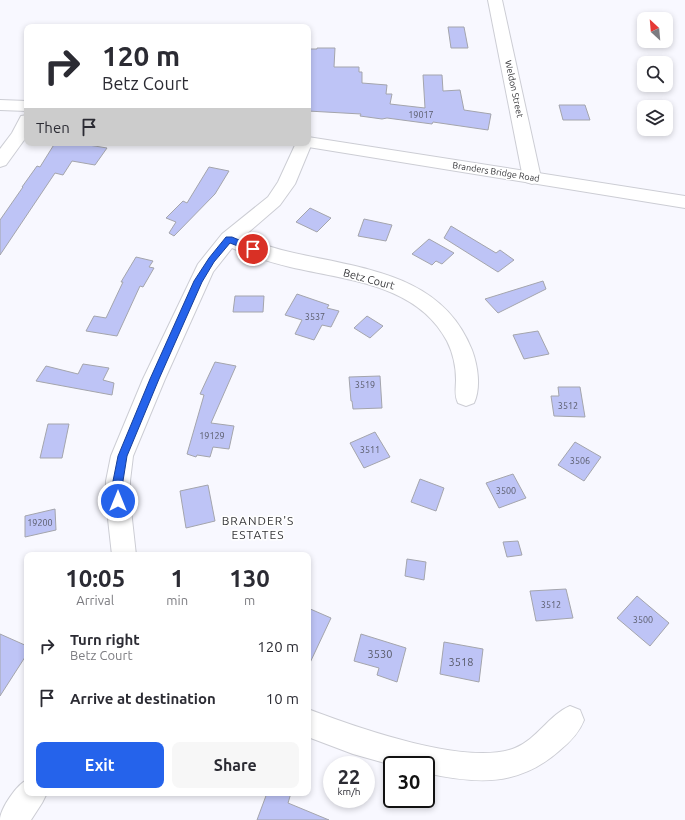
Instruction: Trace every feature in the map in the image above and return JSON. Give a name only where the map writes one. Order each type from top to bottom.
[{"type":"street","name":"Weldon Street","points":[[495,0],[532,178]]},
{"type":"street","points":[[0,105],[24,106]]},
{"type":"street","points":[[0,162],[24,126]]},
{"type":"street","name":"Branders Bridge Road","points":[[311,142],[685,202]]},
{"type":"street","points":[[124,552],[118,501],[118,481],[122,456],[154,379],[198,281],[214,257],[229,239],[274,200],[286,184],[303,146]]},
{"type":"street","name":"Betz Court","points":[[229,239],[265,254],[377,279],[413,294],[430,306],[445,321],[458,342],[465,360],[468,380],[466,397]]},
{"type":"street","points":[[311,724],[353,741],[404,755],[467,767],[490,767],[517,761],[538,750],[562,730],[570,720]]},
{"type":"street","points":[[13,820],[30,796]]},
{"type":"building","points":[[448,27],[464,27],[468,48],[451,48]]},
{"type":"building","points":[[335,48],[334,67],[359,67],[359,72],[362,72],[362,83],[387,85],[386,94],[392,94],[390,104],[425,108],[423,75],[442,75],[443,91],[460,90],[464,110],[491,114],[488,130],[433,122],[432,124],[387,118],[382,119],[360,116],[361,114],[311,111],[311,49]]},
{"type":"building","points":[[559,105],[585,105],[590,120],[563,120]]},
{"type":"building","points":[[53,146],[95,146],[107,148],[95,165],[72,161],[63,175],[55,173],[0,255],[0,220],[37,166],[40,167]]},
{"type":"building","points":[[209,167],[229,171],[215,194],[174,236],[169,233],[176,222],[166,218],[183,201],[187,203]]},
{"type":"building","points":[[310,208],[331,218],[317,232],[296,222]]},
{"type":"building","points":[[364,219],[392,225],[386,241],[358,236]]},
{"type":"building","points":[[451,226],[496,253],[500,250],[514,260],[498,272],[444,238]]},
{"type":"building","points":[[429,239],[454,253],[442,264],[436,261],[432,265],[412,254]]},
{"type":"building","points":[[136,257],[153,261],[149,267],[154,268],[143,287],[140,286],[117,336],[86,331],[94,316],[106,318],[123,282],[121,282]]},
{"type":"building","points":[[543,281],[546,289],[498,313],[485,299]]},
{"type":"building","points":[[297,294],[329,305],[327,308],[339,311],[331,327],[322,325],[314,340],[295,334],[302,320],[285,315]]},
{"type":"building","points":[[235,296],[264,296],[263,312],[233,312]]},
{"type":"building","points":[[367,316],[383,326],[370,338],[354,328]]},
{"type":"building","points":[[538,331],[549,354],[524,359],[513,335]]},
{"type":"building","points":[[215,362],[236,366],[211,423],[234,426],[229,449],[213,447],[210,457],[197,455],[196,457],[187,454],[204,395],[200,394]]},
{"type":"building","points":[[83,364],[109,368],[103,380],[114,383],[112,395],[36,381],[46,366],[78,374]]},
{"type":"building","points":[[380,376],[382,408],[353,409],[349,377]]},
{"type":"building","points":[[558,387],[580,387],[585,417],[554,416],[551,396],[559,396]]},
{"type":"building","points":[[48,424],[69,424],[62,458],[40,458]]},
{"type":"building","points":[[375,432],[390,457],[364,468],[350,443]]},
{"type":"building","points":[[575,442],[601,457],[584,481],[558,465]]},
{"type":"building","points":[[513,474],[526,498],[499,508],[486,483]]},
{"type":"building","points":[[420,479],[444,488],[436,511],[411,502]]},
{"type":"building","points":[[208,485],[215,521],[186,528],[180,491]]},
{"type":"building","points":[[55,509],[56,530],[25,537],[25,516]]},
{"type":"building","points":[[518,541],[522,555],[507,557],[503,542]]},
{"type":"building","points":[[407,559],[426,562],[424,580],[405,576]]},
{"type":"building","points":[[566,589],[573,618],[536,621],[530,591]]},
{"type":"building","points":[[637,596],[669,623],[650,646],[617,618]]},
{"type":"building","points":[[311,609],[331,618],[311,661]]},
{"type":"building","points":[[0,634],[24,645],[24,659],[0,696]]},
{"type":"building","points":[[361,634],[406,648],[397,682],[377,675],[379,668],[354,661]]},
{"type":"building","points":[[444,642],[483,649],[479,682],[440,674]]},
{"type":"building","points":[[266,796],[290,796],[288,803],[329,820],[257,820]]},
{"type":"district","name":"BRANDER'S ESTATES","points":[[258,527]]},
{"type":"route","points":[[118,501],[118,481],[122,456],[154,379],[198,281],[218,251],[229,239],[253,249]]}]
